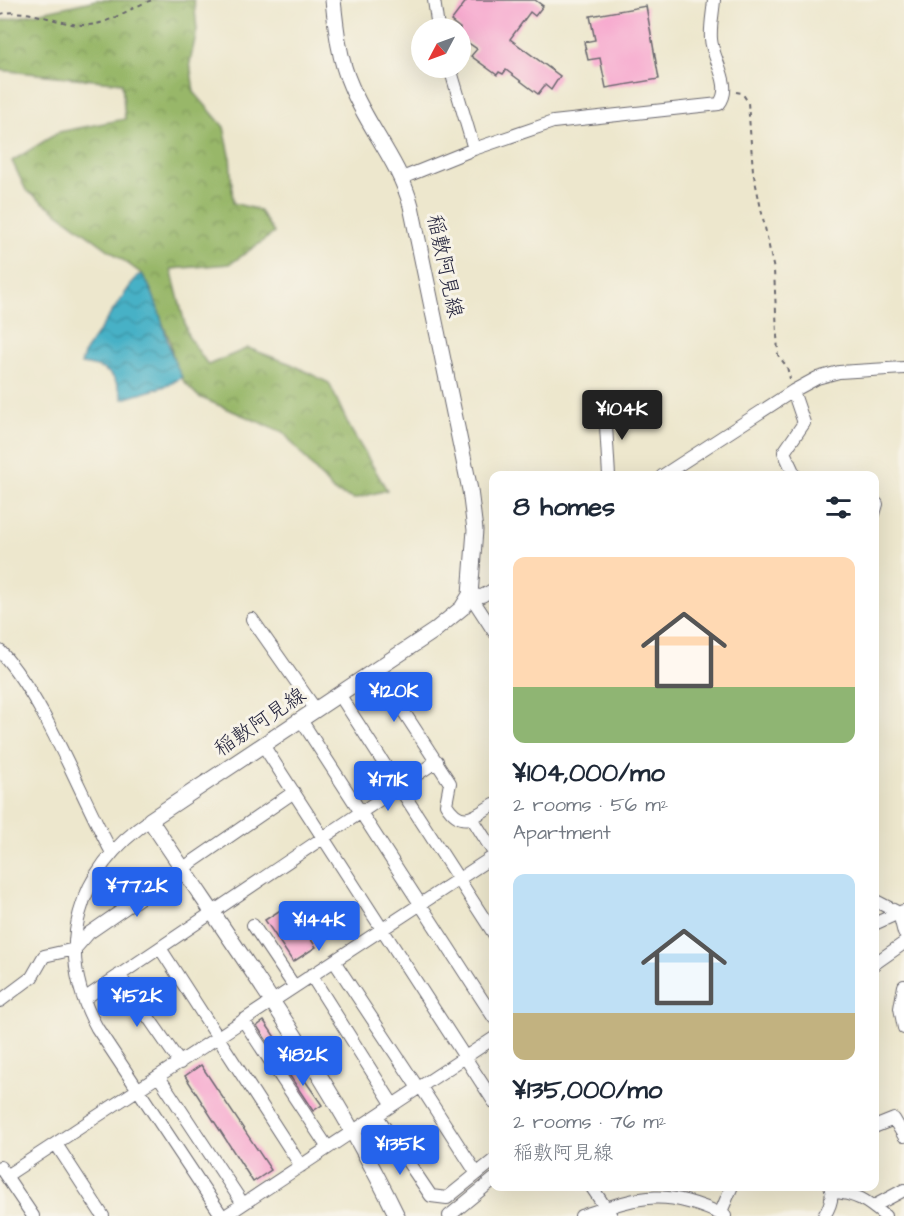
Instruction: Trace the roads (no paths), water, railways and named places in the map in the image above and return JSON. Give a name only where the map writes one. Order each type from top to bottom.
[{"type":"main road","name":"稲敷阿見線","points":[[150,820],[442,625],[462,608],[470,595],[476,546],[470,490],[413,217],[402,178],[351,88],[340,53],[333,0]]},
{"type":"main road","points":[[150,820],[272,1001],[353,1131],[397,1216]]},
{"type":"street","points":[[434,0],[437,18]]},
{"type":"street","points":[[402,178],[474,149],[553,122],[719,104],[723,100],[724,83],[711,41],[714,0]]},
{"type":"street","points":[[453,78],[474,149]]},
{"type":"street","points":[[673,471],[793,391],[817,378],[839,372],[904,369]]},
{"type":"street","points":[[793,391],[804,423],[784,452],[793,471]]},
{"type":"street","points":[[604,409],[609,471]]},
{"type":"street","points":[[470,595],[482,596],[489,592]]},
{"type":"street","points":[[470,595],[489,624]]},
{"type":"street","points":[[252,619],[316,710]]},
{"type":"street","points":[[1,655],[22,681],[42,716],[111,851]]},
{"type":"street","points":[[376,669],[450,783],[447,804],[453,814],[461,819],[472,818],[489,807]]},
{"type":"street","points":[[339,694],[489,926]]},
{"type":"street","points":[[301,720],[489,1010]]},
{"type":"street","points":[[263,745],[489,1094]]},
{"type":"street","points":[[84,999],[437,762]]},
{"type":"street","points":[[0,1001],[32,977],[44,956],[75,949],[89,933],[294,792]]},
{"type":"street","points":[[472,818],[489,847]]},
{"type":"street","points":[[150,820],[111,851],[101,864],[84,900],[76,924],[75,949],[84,999],[97,1028],[224,1216],[489,1041]]},
{"type":"street","points":[[33,1216],[3,1172],[56,1144],[489,858]]},
{"type":"street","points":[[879,902],[901,912]]},
{"type":"street","points":[[879,922],[901,912]]},
{"type":"street","points":[[901,912],[904,933]]},
{"type":"street","points":[[253,925],[294,986]]},
{"type":"street","points":[[879,960],[904,943]]},
{"type":"street","points":[[160,948],[302,1166]]},
{"type":"street","points":[[334,961],[477,1174]]},
{"type":"street","points":[[119,975],[180,1063]]},
{"type":"street","points":[[311,975],[393,1105]]},
{"type":"street","points":[[904,986],[902,1008],[904,1028]]},
{"type":"street","points":[[243,1020],[328,1148]]},
{"type":"street","points":[[159,1077],[243,1204]]},
{"type":"street","points":[[377,1116],[431,1196],[447,1198],[489,1164]]},
{"type":"street","points":[[879,1125],[894,1119],[904,1136]]},
{"type":"street","points":[[56,1144],[103,1216]]},
{"type":"street","points":[[450,1216],[489,1183]]},
{"type":"street","points":[[873,1206],[904,1190]]},
{"type":"street","points":[[594,1191],[608,1212]]},
{"type":"street","points":[[580,1216],[608,1212],[639,1199],[673,1197],[693,1201],[723,1215],[730,1191]]},
{"type":"street","points":[[824,1216],[830,1206],[831,1191]]},
{"type":"street","points":[[840,1191],[865,1198],[885,1216]]},
{"type":"water","points":[[142,274],[155,299],[171,352],[182,377],[169,385],[123,399],[117,383],[109,373],[98,367],[81,364],[85,351],[137,276]]}]
